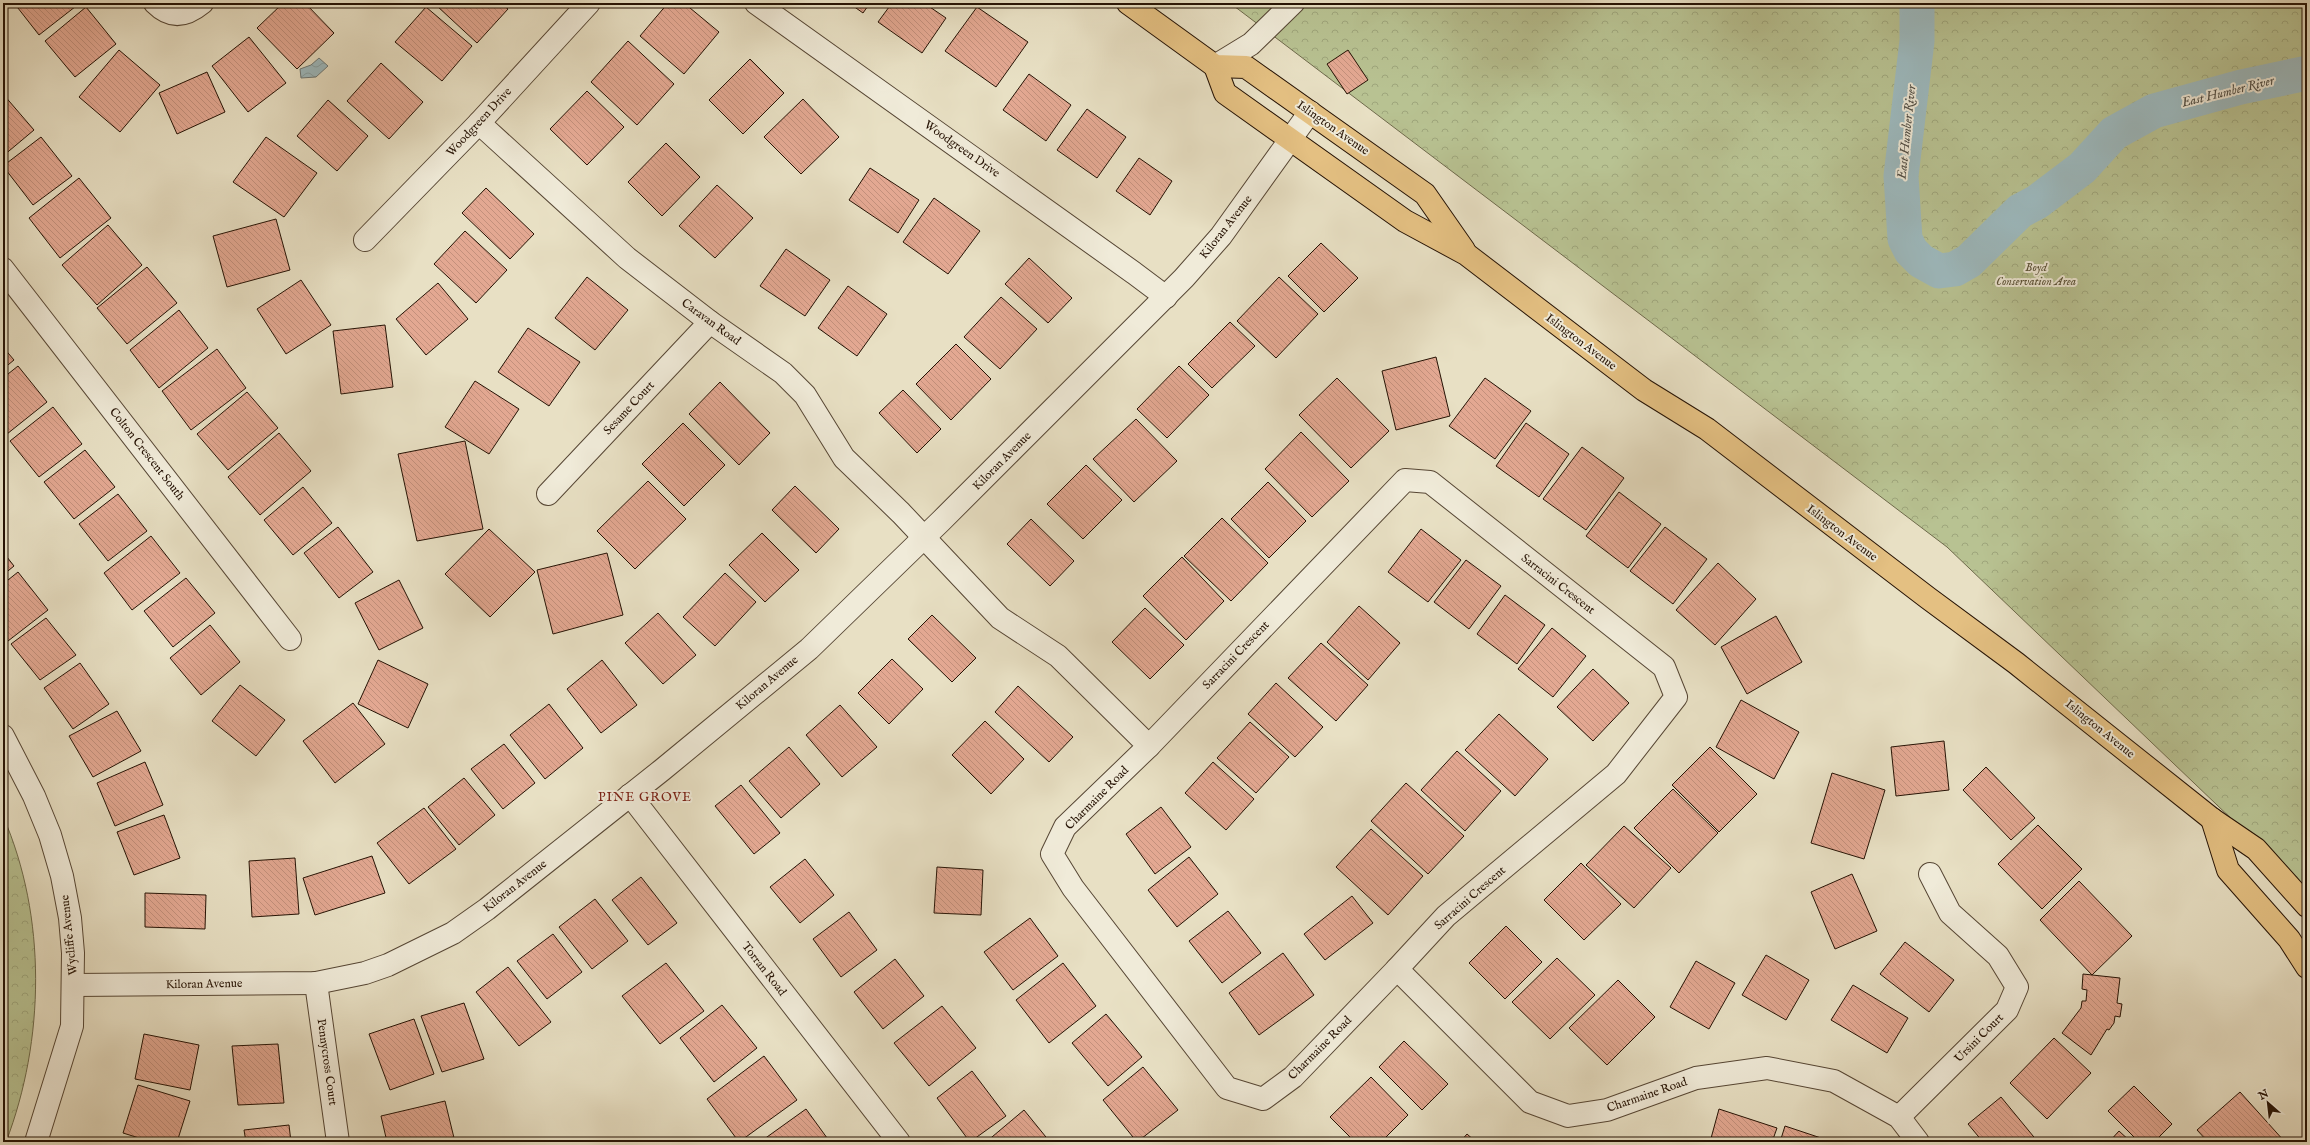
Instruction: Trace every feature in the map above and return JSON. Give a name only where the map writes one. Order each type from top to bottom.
[{"type":"main road","points":[[1128,3],[1215,66]]},
{"type":"main road","name":"Islington Avenue","points":[[1466,254],[1425,194],[1246,67],[1215,66],[1225,94],[1405,222],[1466,254],[1644,390],[1707,429],[1928,598],[2016,663],[2212,819],[2256,849],[2307,906]]},
{"type":"main road","points":[[2212,819],[2228,870],[2289,939],[2307,967]]},
{"type":"street","points":[[155,3],[163,11],[178,16],[194,10],[202,3]]},
{"type":"street","name":"Woodgreen Drive","points":[[365,240],[479,123],[589,3]]},
{"type":"street","name":"Woodgreen Drive","points":[[756,3],[1166,297]]},
{"type":"street","points":[[1215,66],[1251,44],[1292,3]]},
{"type":"street","name":"Kiloran Avenue","points":[[74,986],[316,982],[364,973],[388,965],[453,933],[487,909],[630,795],[809,648],[925,537],[1166,297],[1221,236],[1310,112]]},
{"type":"street","name":"Caravan Road","points":[[479,123],[627,258],[710,322],[783,373],[805,395],[844,458],[925,537]]},
{"type":"street","name":"Colton Crescent South","points":[[3,269],[290,639]]},
{"type":"street","name":"Sesame Court","points":[[548,494],[710,322]]},
{"type":"street","name":"Sarracini Crescent","points":[[1149,746],[1405,480],[1430,482],[1664,667],[1676,697],[1616,774],[1446,916],[1398,969]]},
{"type":"street","points":[[925,537],[1000,618],[1058,656],[1149,746]]},
{"type":"street","name":"Wycliffe Avenue","points":[[3,736],[34,796],[50,835],[62,876],[70,918],[74,986],[72,1026],[36,1142]]},
{"type":"street","name":"Charmaine Road","points":[[1149,746],[1065,827],[1052,854],[1073,888],[1227,1088],[1263,1099],[1293,1077],[1398,969],[1530,1102],[1568,1116],[1608,1110],[1696,1078],[1767,1068],[1834,1081],[1898,1117],[1918,1142]]},
{"type":"street","name":"Torran Road","points":[[630,795],[899,1142]]},
{"type":"street","name":"Ursini Court","points":[[1898,1117],[2007,1010],[2017,987],[1998,956],[1950,913],[1930,874]]},
{"type":"street","name":"Pennycross Court","points":[[316,982],[338,1142]]},
{"type":"green space","name":"Boyd Conservation Area","points":[[1230,3],[2307,3],[2307,891],[1947,547]]},
{"type":"green space","points":[[3,816],[17,855],[28,895],[34,937],[36,979],[34,1021],[28,1062],[19,1103],[6,1142],[3,1142]]},
{"type":"water","points":[[319,58],[328,66],[316,77],[301,78],[300,69],[311,65]]},
{"type":"building","points":[[14,3],[80,3],[39,35]]},
{"type":"building","points":[[283,3],[305,3],[334,33],[297,69],[257,28]]},
{"type":"building","points":[[440,3],[501,3],[508,9],[477,43],[437,6]]},
{"type":"building","points":[[668,3],[684,3],[719,32],[684,74],[640,36]]},
{"type":"building","points":[[849,3],[870,3],[863,13]]},
{"type":"building","points":[[892,3],[924,3],[946,18],[922,53],[878,22]]},
{"type":"building","points":[[86,7],[116,44],[75,77],[45,41]]},
{"type":"building","points":[[426,7],[472,46],[442,81],[395,42]]},
{"type":"building","points":[[977,7],[1028,42],[996,87],[945,51]]},
{"type":"building","points":[[249,37],[286,83],[248,112],[212,66]]},
{"type":"building","points":[[628,41],[674,84],[637,125],[591,82]]},
{"type":"building","points":[[119,50],[160,85],[120,132],[79,97]]},
{"type":"building","points":[[1348,50],[1368,80],[1347,94],[1327,64]]},
{"type":"building","points":[[750,59],[784,93],[743,134],[709,100]]},
{"type":"building","points":[[381,63],[423,102],[389,139],[347,101]]},
{"type":"building","points":[[207,72],[225,112],[177,134],[159,93]]},
{"type":"building","points":[[1029,74],[1071,105],[1046,141],[1003,110]]},
{"type":"building","points":[[587,91],[624,127],[587,165],[550,129]]},
{"type":"building","points":[[3,94],[34,130],[3,156]]},
{"type":"building","points":[[803,99],[839,137],[801,174],[764,137]]},
{"type":"building","points":[[328,100],[368,136],[337,171],[297,136]]},
{"type":"building","points":[[1087,109],[1126,137],[1097,178],[1057,150]]},
{"type":"building","points":[[41,137],[72,176],[33,205],[3,166]]},
{"type":"building","points":[[266,137],[317,173],[284,217],[233,182]]},
{"type":"building","points":[[666,143],[700,177],[662,216],[628,182]]},
{"type":"building","points":[[1139,158],[1172,181],[1150,215],[1116,191]]},
{"type":"building","points":[[870,168],[919,200],[898,233],[849,200]]},
{"type":"building","points":[[79,178],[111,218],[60,258],[29,218]]},
{"type":"building","points":[[717,185],[753,218],[715,258],[679,226]]},
{"type":"building","points":[[486,188],[534,234],[510,259],[462,213]]},
{"type":"building","points":[[934,198],[980,231],[948,274],[903,242]]},
{"type":"building","points":[[276,219],[290,270],[227,287],[213,236]]},
{"type":"building","points":[[108,225],[142,265],[97,305],[62,265]]},
{"type":"building","points":[[465,231],[507,270],[476,303],[434,264]]},
{"type":"building","points":[[1321,243],[1358,278],[1324,312],[1288,276]]},
{"type":"building","points":[[786,249],[830,280],[805,316],[760,286]]},
{"type":"building","points":[[1029,258],[1072,298],[1048,323],[1005,284]]},
{"type":"building","points":[[147,267],[177,303],[127,344],[97,308]]},
{"type":"building","points":[[587,277],[628,310],[595,350],[555,318]]},
{"type":"building","points":[[1279,277],[1318,314],[1276,358],[1237,321]]},
{"type":"building","points":[[301,280],[331,325],[286,354],[257,309]]},
{"type":"building","points":[[438,283],[468,319],[426,355],[396,319]]},
{"type":"building","points":[[848,286],[887,314],[857,356],[818,328]]},
{"type":"building","points":[[1001,297],[1037,329],[1000,369],[964,337]]},
{"type":"building","points":[[179,310],[208,348],[159,388],[130,350]]},
{"type":"building","points":[[1230,322],[1255,346],[1212,388],[1188,364]]},
{"type":"building","points":[[385,325],[393,387],[341,394],[333,331]]},
{"type":"building","points":[[528,328],[580,362],[549,406],[498,372]]},
{"type":"building","points":[[956,344],[991,379],[951,420],[916,384]]},
{"type":"building","points":[[3,347],[14,360],[3,369]]},
{"type":"building","points":[[217,349],[246,388],[191,430],[162,391]]},
{"type":"building","points":[[1436,357],[1450,416],[1396,430],[1382,371]]},
{"type":"building","points":[[18,366],[47,402],[7,434],[3,428],[3,378]]},
{"type":"building","points":[[1179,366],[1209,395],[1167,438],[1137,409]]},
{"type":"building","points":[[1337,378],[1389,431],[1351,468],[1299,415]]},
{"type":"building","points":[[1485,378],[1531,411],[1495,459],[1449,426]]},
{"type":"building","points":[[475,381],[519,409],[489,454],[445,427]]},
{"type":"building","points":[[720,382],[770,433],[739,465],[689,414]]},
{"type":"building","points":[[903,390],[941,429],[917,453],[879,413]]},
{"type":"building","points":[[247,392],[278,428],[228,470],[197,434]]},
{"type":"building","points":[[53,407],[82,444],[39,477],[10,441]]},
{"type":"building","points":[[1136,419],[1177,461],[1134,502],[1093,459]]},
{"type":"building","points":[[683,423],[725,465],[684,506],[642,464]]},
{"type":"building","points":[[1526,423],[1569,454],[1539,497],[1496,466]]},
{"type":"building","points":[[1301,432],[1349,481],[1312,517],[1265,469]]},
{"type":"building","points":[[279,433],[311,471],[260,515],[228,477]]},
{"type":"building","points":[[465,441],[483,529],[417,541],[398,454]]},
{"type":"building","points":[[1582,447],[1624,478],[1586,530],[1543,499]]},
{"type":"building","points":[[85,450],[115,487],[74,519],[44,482]]},
{"type":"building","points":[[1086,465],[1122,500],[1083,539],[1047,504]]},
{"type":"building","points":[[648,481],[686,519],[635,569],[597,531]]},
{"type":"building","points":[[1268,482],[1306,521],[1269,558],[1231,519]]},
{"type":"building","points":[[795,486],[839,529],[816,553],[772,510]]},
{"type":"building","points":[[303,487],[332,523],[293,555],[264,520]]},
{"type":"building","points":[[1619,492],[1661,524],[1628,568],[1586,536]]},
{"type":"building","points":[[118,494],[147,531],[108,561],[79,524]]},
{"type":"building","points":[[1222,518],[1268,563],[1231,601],[1184,556]]},
{"type":"building","points":[[1031,519],[1074,561],[1050,586],[1007,544]]},
{"type":"building","points":[[338,527],[373,572],[339,598],[304,553]]},
{"type":"building","points":[[1665,527],[1707,559],[1673,604],[1630,571]]},
{"type":"building","points":[[489,529],[535,572],[490,617],[445,574]]},
{"type":"building","points":[[1421,529],[1461,560],[1428,602],[1388,572]]},
{"type":"building","points":[[762,533],[799,570],[765,602],[729,565]]},
{"type":"building","points":[[151,536],[180,573],[132,610],[104,573]]},
{"type":"building","points":[[3,552],[14,566],[3,575]]},
{"type":"building","points":[[607,553],[623,615],[553,634],[537,570]]},
{"type":"building","points":[[1182,557],[1224,601],[1186,640],[1143,596]]},
{"type":"building","points":[[1466,560],[1501,586],[1469,629],[1434,602]]},
{"type":"building","points":[[1718,563],[1756,599],[1715,645],[1676,610]]},
{"type":"building","points":[[18,572],[48,610],[8,641],[3,635],[3,584]]},
{"type":"building","points":[[725,573],[756,602],[715,646],[683,617]]},
{"type":"building","points":[[186,578],[215,613],[173,647],[144,611]]},
{"type":"building","points":[[399,580],[423,628],[379,650],[355,603]]},
{"type":"building","points":[[1505,595],[1545,625],[1517,664],[1477,634]]},
{"type":"building","points":[[1359,606],[1400,643],[1368,680],[1327,642]]},
{"type":"building","points":[[1145,608],[1184,645],[1150,679],[1112,642]]},
{"type":"building","points":[[658,613],[696,655],[663,684],[625,643]]},
{"type":"building","points":[[932,615],[976,658],[952,682],[908,639]]},
{"type":"building","points":[[1776,616],[1802,662],[1747,694],[1721,647]]},
{"type":"building","points":[[46,618],[76,655],[40,680],[11,644]]},
{"type":"building","points":[[210,625],[240,662],[201,695],[170,658]]},
{"type":"building","points":[[1552,628],[1586,656],[1553,697],[1518,669]]},
{"type":"building","points":[[1321,643],[1368,685],[1336,721],[1288,678]]},
{"type":"building","points":[[892,659],[923,689],[889,724],[858,693]]},
{"type":"building","points":[[378,660],[428,684],[408,728],[358,704]]},
{"type":"building","points":[[602,660],[637,705],[601,733],[567,689]]},
{"type":"building","points":[[80,663],[109,704],[73,729],[44,688]]},
{"type":"building","points":[[1593,669],[1629,703],[1593,741],[1557,707]]},
{"type":"building","points":[[1276,683],[1323,727],[1295,757],[1248,714]]},
{"type":"building","points":[[240,685],[285,720],[256,756],[212,721]]},
{"type":"building","points":[[1018,686],[1073,737],[1049,762],[995,712]]},
{"type":"building","points":[[1741,700],[1799,732],[1774,779],[1716,747]]},
{"type":"building","points":[[353,703],[385,744],[335,783],[303,741]]},
{"type":"building","points":[[549,704],[583,748],[545,779],[510,735]]},
{"type":"building","points":[[840,705],[877,747],[842,777],[806,735]]},
{"type":"building","points":[[117,711],[141,751],[93,777],[69,736]]},
{"type":"building","points":[[1499,714],[1548,759],[1515,796],[1465,750]]},
{"type":"building","points":[[985,721],[1024,759],[991,794],[952,755]]},
{"type":"building","points":[[1250,722],[1289,757],[1256,793],[1217,758]]},
{"type":"building","points":[[1944,741],[1949,790],[1896,796],[1891,747]]},
{"type":"building","points":[[504,744],[535,783],[503,809],[471,769]]},
{"type":"building","points":[[789,747],[820,784],[781,818],[749,781]]},
{"type":"building","points":[[1710,747],[1757,794],[1719,832],[1672,785]]},
{"type":"building","points":[[1457,751],[1501,791],[1465,831],[1421,790]]},
{"type":"building","points":[[145,762],[163,805],[115,826],[97,783]]},
{"type":"building","points":[[1213,762],[1254,799],[1226,830],[1185,793]]},
{"type":"building","points":[[1986,767],[2035,818],[2011,840],[1963,790]]},
{"type":"building","points":[[1832,773],[1885,790],[1864,859],[1811,843]]},
{"type":"building","points":[[464,778],[495,815],[459,845],[428,807]]},
{"type":"building","points":[[1406,783],[1464,836],[1428,874],[1371,821]]},
{"type":"building","points":[[741,785],[780,833],[754,854],[715,806]]},
{"type":"building","points":[[1673,789],[1718,833],[1679,873],[1634,828]]},
{"type":"building","points":[[1161,807],[1191,847],[1155,874],[1126,834]]},
{"type":"building","points":[[424,808],[456,849],[409,884],[377,843]]},
{"type":"building","points":[[164,815],[180,858],[134,875],[117,832]]},
{"type":"building","points":[[2038,825],[2082,869],[2042,909],[1998,864]]},
{"type":"building","points":[[1624,826],[1671,868],[1634,908],[1586,865]]},
{"type":"building","points":[[1371,829],[1423,876],[1388,915],[1336,867]]},
{"type":"building","points":[[372,856],[385,893],[315,915],[303,878]]},
{"type":"building","points":[[1189,857],[1218,894],[1177,927],[1148,890]]},
{"type":"building","points":[[295,858],[299,914],[252,917],[249,861]]},
{"type":"building","points":[[805,859],[834,895],[800,923],[770,887]]},
{"type":"building","points":[[1581,863],[1621,904],[1584,940],[1544,900]]},
{"type":"building","points":[[937,867],[983,870],[981,915],[934,913]]},
{"type":"building","points":[[1852,874],[1877,931],[1835,949],[1811,892]]},
{"type":"building","points":[[641,877],[677,923],[648,945],[612,900]]},
{"type":"building","points":[[2079,881],[2132,936],[2092,975],[2040,920]]},
{"type":"building","points":[[145,893],[206,895],[205,929],[145,927]]},
{"type":"building","points":[[1352,896],[1373,923],[1325,960],[1304,934]]},
{"type":"building","points":[[595,899],[628,941],[592,969],[559,927]]},
{"type":"building","points":[[1228,911],[1261,953],[1222,983],[1189,941]]},
{"type":"building","points":[[849,912],[877,950],[841,977],[813,939]]},
{"type":"building","points":[[1030,918],[1058,956],[1013,990],[984,952]]},
{"type":"building","points":[[1506,926],[1542,962],[1505,999],[1469,963]]},
{"type":"building","points":[[553,934],[582,972],[547,999],[517,961]]},
{"type":"building","points":[[1905,942],[1954,980],[1929,1012],[1880,974]]},
{"type":"building","points":[[1283,953],[1314,995],[1259,1035],[1229,993]]},
{"type":"building","points":[[1766,955],[1809,980],[1786,1020],[1742,995]]},
{"type":"building","points":[[1557,958],[1595,995],[1550,1039],[1512,1002]]},
{"type":"building","points":[[895,959],[924,996],[883,1029],[854,992]]},
{"type":"building","points":[[1696,961],[1735,983],[1709,1029],[1670,1007]]},
{"type":"building","points":[[666,963],[704,1011],[660,1044],[622,996]]},
{"type":"building","points":[[1063,963],[1096,1006],[1049,1043],[1016,1000]]},
{"type":"building","points":[[508,967],[551,1022],[519,1046],[476,992]]},
{"type":"building","points":[[2083,974],[2120,978],[2117,1003],[2122,1004],[2120,1017],[2115,1016],[2114,1023],[2109,1030],[2107,1029],[2091,1055],[2062,1033],[2081,1008],[2082,1001],[2086,1001],[2087,990],[2082,989]]},
{"type":"building","points":[[1618,980],[1655,1017],[1607,1065],[1569,1028]]},
{"type":"building","points":[[1853,985],[1908,1018],[1887,1053],[1831,1020]]},
{"type":"building","points":[[464,1003],[484,1059],[442,1072],[421,1016]]},
{"type":"building","points":[[722,1005],[757,1048],[714,1082],[680,1038]]},
{"type":"building","points":[[942,1006],[976,1048],[929,1086],[894,1043]]},
{"type":"building","points":[[1106,1014],[1142,1057],[1108,1086],[1072,1043]]},
{"type":"building","points":[[414,1019],[434,1074],[390,1090],[369,1034]]},
{"type":"building","points":[[144,1034],[199,1045],[190,1090],[135,1079]]},
{"type":"building","points":[[2054,1038],[2091,1073],[2047,1119],[2010,1083]]},
{"type":"building","points":[[1404,1041],[1448,1084],[1422,1110],[1379,1067]]},
{"type":"building","points":[[278,1044],[284,1103],[238,1105],[232,1046]]},
{"type":"building","points":[[764,1056],[797,1100],[739,1142],[707,1099]]},
{"type":"building","points":[[1143,1067],[1178,1110],[1137,1142],[1103,1100]]},
{"type":"building","points":[[972,1071],[1006,1116],[970,1142],[937,1098]]},
{"type":"building","points":[[1371,1077],[1408,1115],[1381,1142],[1355,1142],[1330,1117]]},
{"type":"building","points":[[138,1085],[190,1101],[177,1142],[152,1142],[123,1133]]},
{"type":"building","points":[[2134,1086],[2172,1124],[2154,1142],[2139,1142],[2108,1111]]},
{"type":"building","points":[[2240,1092],[2285,1142],[2208,1142],[2197,1130]]},
{"type":"building","points":[[2001,1097],[2038,1142],[1983,1142],[1968,1124]]},
{"type":"building","points":[[445,1101],[455,1142],[387,1142],[381,1116]]},
{"type":"building","points":[[806,1109],[830,1142],[760,1142]]},
{"type":"building","points":[[1719,1109],[1777,1128],[1772,1142],[1710,1142]]},
{"type":"building","points":[[1024,1110],[1050,1142],[986,1142]]},
{"type":"building","points":[[289,1125],[291,1142],[246,1142],[244,1130]]},
{"type":"building","points":[[1785,1126],[1833,1142],[1780,1142]]},
{"type":"building","points":[[2119,1131],[2131,1142],[2109,1142]]},
{"type":"building","points":[[1467,1134],[1476,1142],[1460,1142]]},
{"type":"waterway","name":"East Humber River","points":[[1917,3],[1917,41],[1901,176],[1905,239],[1911,251],[1921,261],[1939,271],[1955,269],[1969,261],[2020,211],[2037,202],[2082,168],[2114,133],[2154,111],[2241,87],[2307,73]]},
{"type":"district","name":"PINE GROVE","points":[[645,797]]}]
